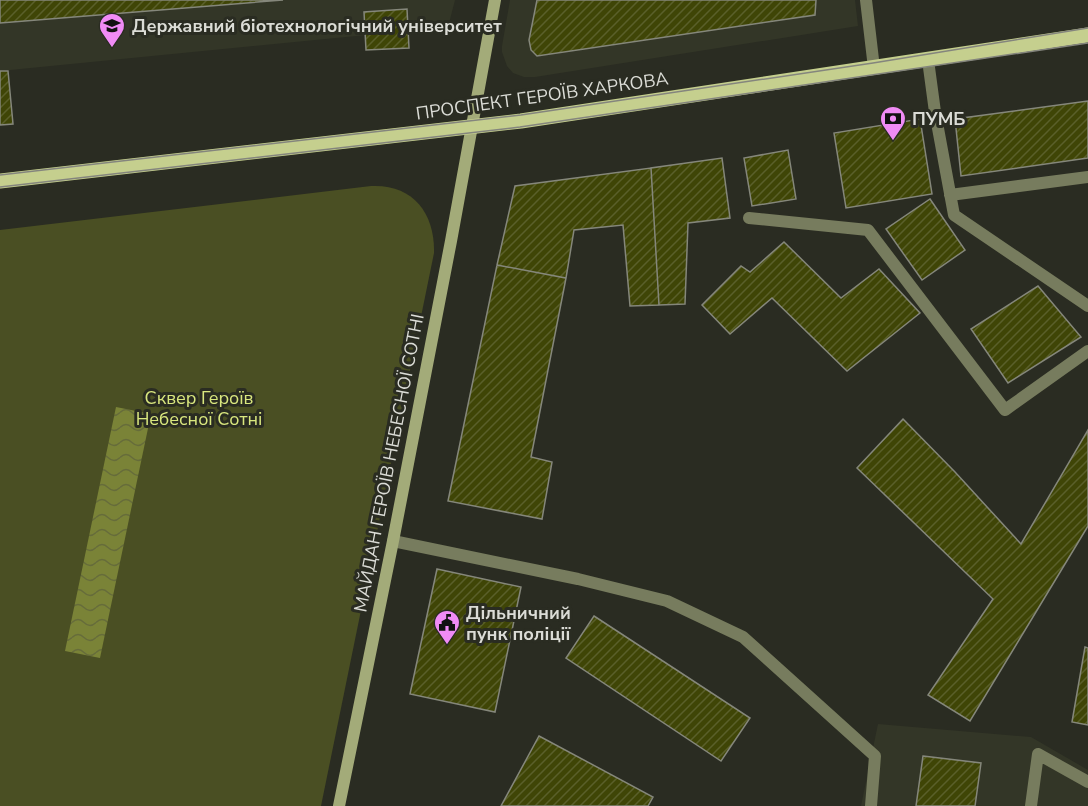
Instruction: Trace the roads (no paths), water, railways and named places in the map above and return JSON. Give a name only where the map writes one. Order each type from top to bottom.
[{"type":"main road","name":"МАЙДАН ГЕРОЇВ НЕБЕСНОЇ СОТНІ","points":[[339,806],[460,195],[495,0]]},
{"type":"main road","name":"ПРОСПЕКТ ГЕРОЇВ ХАРКОВА","points":[[0,181],[521,121],[1088,35]]},
{"type":"lane","points":[[866,0],[874,68]]},
{"type":"lane","points":[[928,60],[954,215],[1088,306]]},
{"type":"lane","points":[[950,195],[1088,177]]},
{"type":"lane","points":[[749,218],[868,230],[1005,410],[1088,351]]},
{"type":"lane","points":[[393,541],[578,579],[667,601],[743,637],[876,756],[871,806]]},
{"type":"lane","points":[[1031,806],[1038,754],[1088,782]]},
{"type":"water","points":[[116,407],[151,414],[100,658],[65,651]]},
{"type":"tram line","points":[[0,175],[521,115],[873,63],[1088,28]]},
{"type":"tram line","points":[[0,187],[520,127],[1088,43]]},
{"type":"place","name":"Державний біотехнологічний університет","points":[[112,49]]},
{"type":"place","name":"ПУМБ","points":[[893,142]]},
{"type":"place","name":"Дільничний пунк поліції","points":[[447,646]]},
{"type":"park label","name":"Сквер Героїв Небесної Сотні","points":[[199,408]]}]
